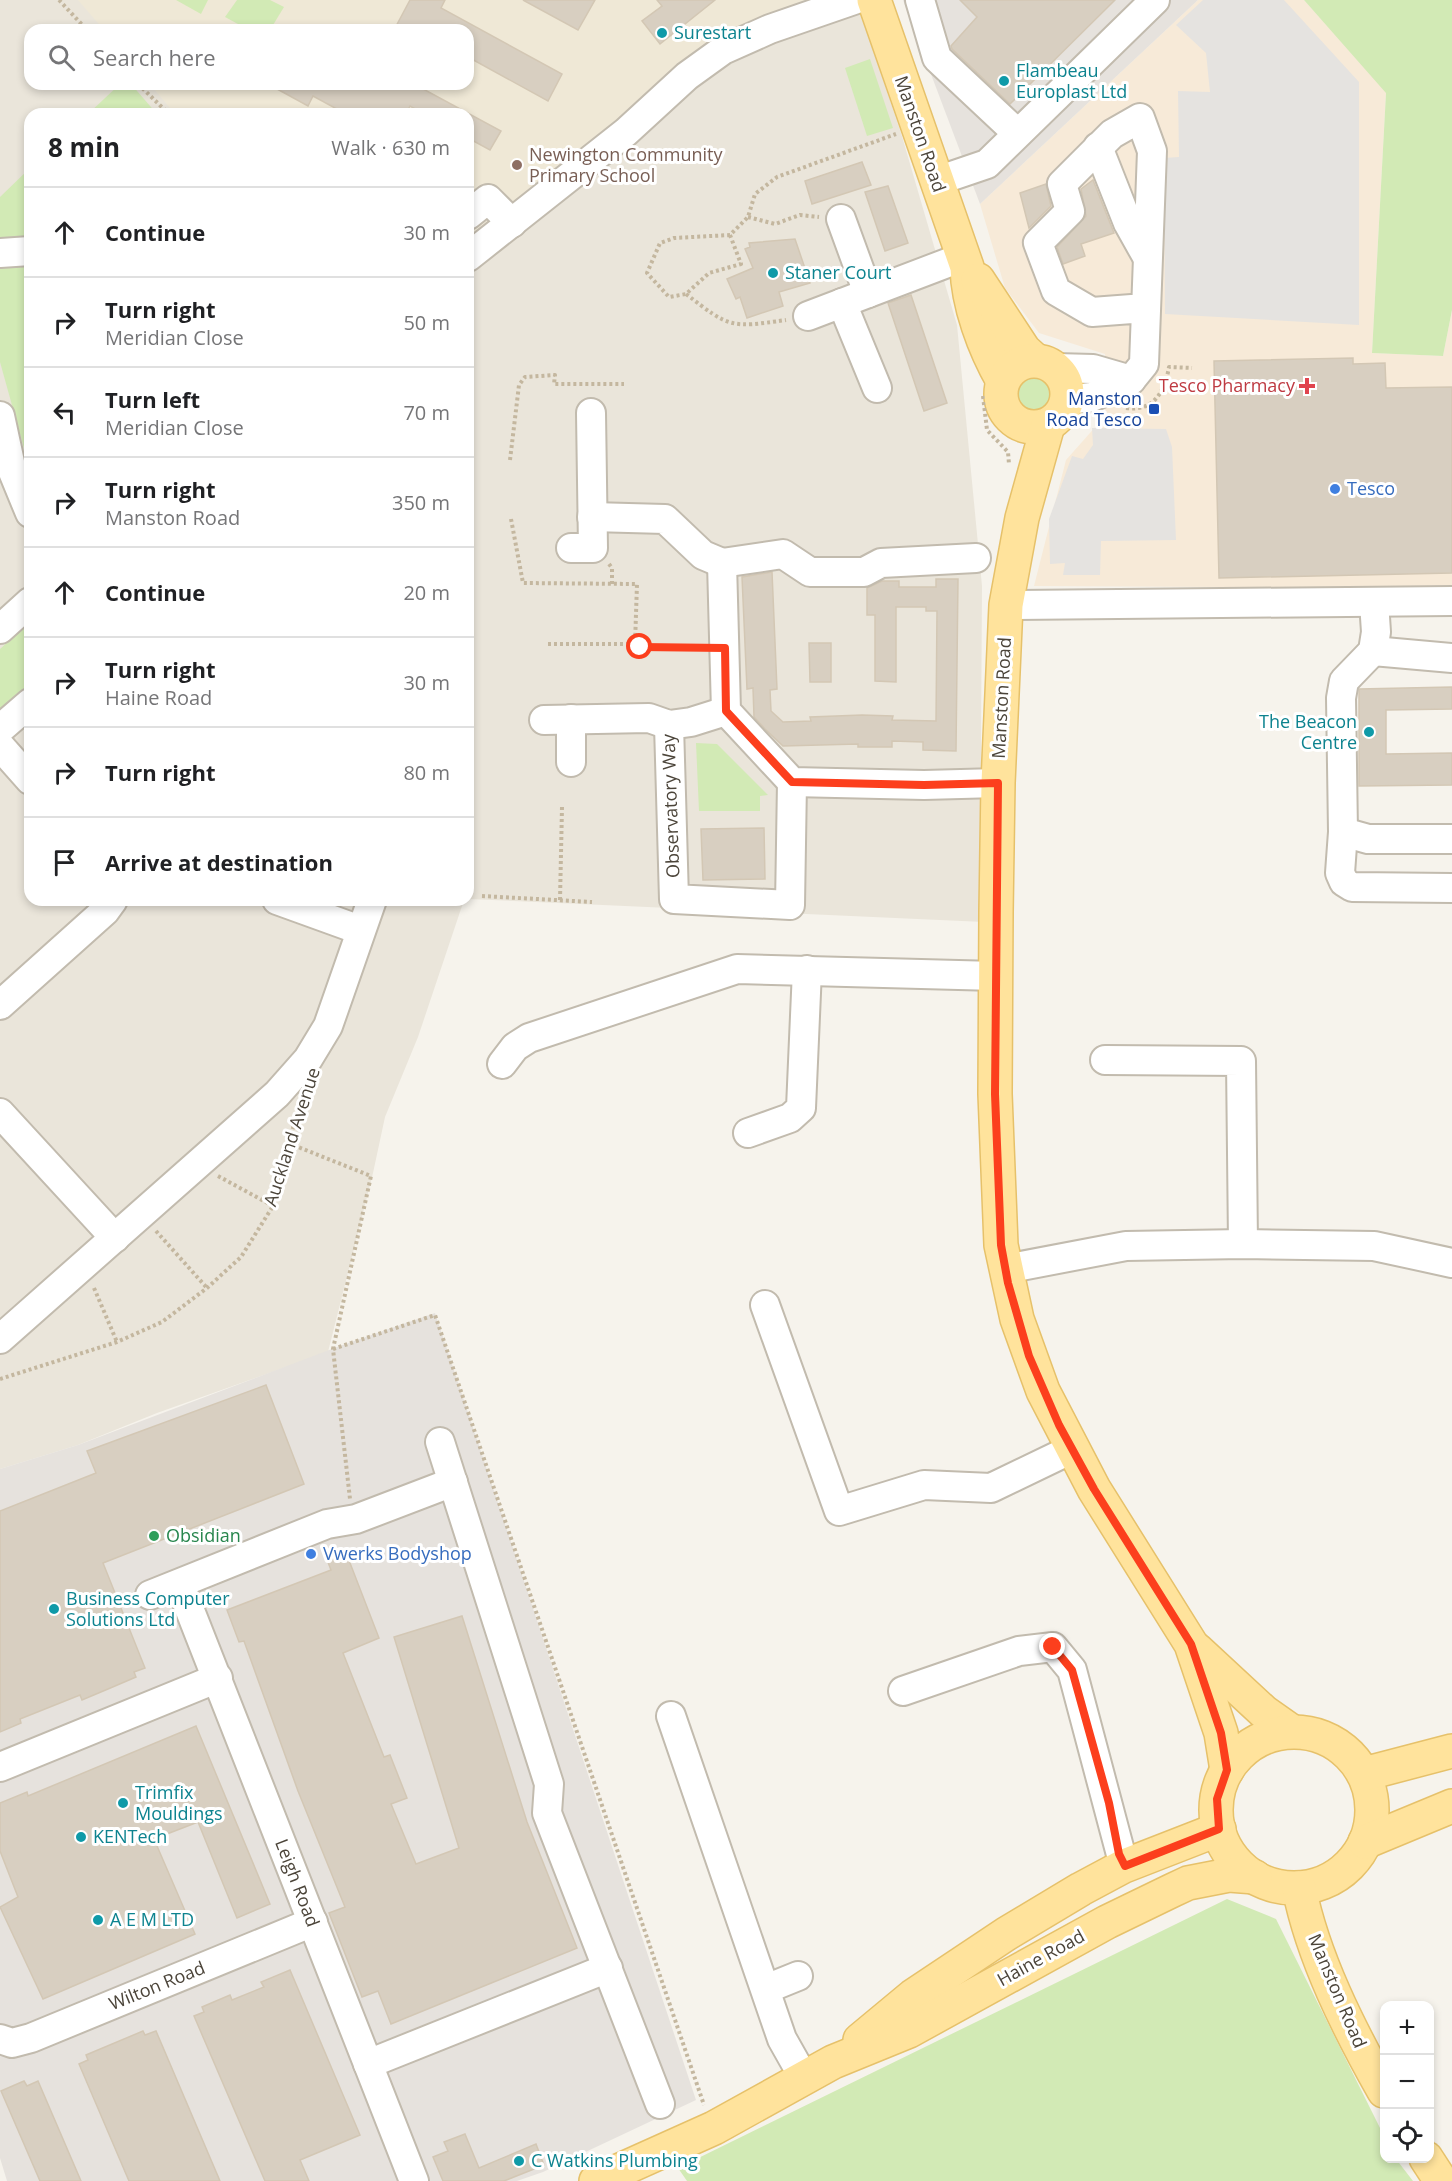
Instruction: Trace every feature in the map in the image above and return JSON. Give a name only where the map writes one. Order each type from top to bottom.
[{"type":"main road","name":"Manston Road","points":[[874,0],[965,262],[968,290],[995,366],[1003,381],[1000,392],[1002,403],[1015,422],[1015,465],[996,559],[1006,605]]},
{"type":"main road","name":"Manston Road","points":[[965,262],[987,290],[998,313],[1024,350],[1066,382],[1058,413],[1022,518],[1006,605],[998,783],[995,1094],[1001,1245],[1005,1269],[1029,1356],[1043,1391],[1072,1449],[1191,1644],[1221,1733],[1227,1770]]},
{"type":"main road","points":[[1003,381],[1016,365],[1045,364]]},
{"type":"main road","points":[[1015,422],[1035,427],[1058,413]]},
{"type":"main road","name":"Manston Road","points":[[1191,1644],[1257,1706],[1291,1731]]},
{"type":"main road","points":[[1291,1731],[1320,1736],[1334,1742],[1356,1761],[1364,1774],[1372,1808],[1365,1842],[1359,1854],[1339,1874],[1314,1885],[1299,1888],[1284,1887],[1255,1877],[1232,1857],[1219,1829],[1217,1799],[1227,1770],[1247,1747],[1276,1734],[1291,1731]]},
{"type":"main road","points":[[1364,1774],[1452,1750]]},
{"type":"main road","points":[[1365,1842],[1452,1806]]},
{"type":"main road","name":"Haine Road","points":[[833,2062],[913,1996],[1006,1934],[1125,1866],[1219,1829]]},
{"type":"main road","name":"Haine Road","points":[[599,2180],[714,2128],[833,2062],[909,2031],[1107,1922],[1188,1883],[1229,1875],[1255,1877]]},
{"type":"main road","name":"Manston Road","points":[[1299,1888],[1305,1915],[1329,1978],[1380,2083]]},
{"type":"main road","points":[[1429,2163],[1440,2181]]},
{"type":"street","points":[[474,252],[626,132],[687,76],[723,50],[770,29],[855,0]]},
{"type":"street","points":[[920,0],[937,58],[1017,133]]},
{"type":"street","points":[[937,181],[987,164],[1155,0]]},
{"type":"street","points":[[1058,413],[1131,380],[1144,364],[1146,255],[1152,151],[1140,118],[1112,134],[1062,184],[1070,211],[1038,243],[1056,291],[1092,312],[1145,308]]},
{"type":"street","points":[[1098,147],[1128,224],[1146,255]]},
{"type":"street","points":[[474,210],[488,199],[512,223]]},
{"type":"street","points":[[841,219],[868,293]]},
{"type":"street","points":[[0,253],[24,251]]},
{"type":"street","points":[[808,316],[868,293],[965,262]]},
{"type":"street","points":[[842,303],[877,388]]},
{"type":"street","points":[[1045,364],[1093,369],[1131,380]]},
{"type":"street","points":[[572,548],[593,548],[591,413]]},
{"type":"street","points":[[0,416],[11,466],[24,498]]},
{"type":"street","points":[[592,517],[665,519],[703,555],[722,563],[783,554],[810,572],[858,572],[881,562],[976,558]]},
{"type":"street","points":[[722,563],[726,711],[792,782],[924,785],[998,783]]},
{"type":"street","points":[[1006,605],[1452,601]]},
{"type":"street","points":[[1374,602],[1376,632],[1373,651],[1344,681],[1341,698],[1343,832],[1340,873],[1344,882],[1352,886],[1452,888]]},
{"type":"street","points":[[0,629],[24,607]]},
{"type":"street","points":[[1373,651],[1452,658]]},
{"type":"street","points":[[0,729],[24,708]]},
{"type":"street","points":[[571,762],[557,719],[649,718],[669,725],[691,722],[726,711]]},
{"type":"street","name":"Observatory Way","points":[[669,725],[674,899],[790,905],[792,782]]},
{"type":"street","points":[[0,746],[24,773]]},
{"type":"street","points":[[1343,832],[1368,839],[1452,839]]},
{"type":"street","points":[[0,1005],[109,906]]},
{"type":"street","points":[[294,906],[360,930]]},
{"type":"street","name":"Auckland Avenue","points":[[0,1339],[277,1094],[308,1059],[328,1026],[370,906]]},
{"type":"street","points":[[502,1064],[515,1047],[529,1038],[736,969],[996,976]]},
{"type":"street","points":[[748,1133],[790,1118],[801,1108],[807,970]]},
{"type":"street","points":[[1105,1060],[1241,1061],[1244,1244]]},
{"type":"street","points":[[0,1113],[115,1238]]},
{"type":"street","points":[[1005,1269],[1126,1246],[1244,1244],[1374,1245],[1452,1263]]},
{"type":"street","points":[[765,1305],[839,1511],[924,1485],[991,1488],[1072,1449]]},
{"type":"street","points":[[440,1442],[549,1784],[548,1813],[660,2104]]},
{"type":"street","points":[[150,1595],[180,1585],[327,1524],[352,1520],[453,1482]]},
{"type":"street","name":"Leigh Road","points":[[180,1585],[414,2181]]},
{"type":"street","points":[[903,1691],[1019,1651],[1053,1647],[1072,1670],[1109,1803],[1119,1854],[1125,1866]]},
{"type":"street","points":[[0,1767],[218,1678]]},
{"type":"street","points":[[671,1716],[782,2039],[804,2078]]},
{"type":"street","name":"Wilton Road","points":[[0,2039],[12,2043],[31,2038],[313,1922]]},
{"type":"street","points":[[368,2064],[608,1968]]},
{"type":"street","points":[[766,1989],[798,1976]]},
{"type":"path","points":[[59,0],[81,24]]},
{"type":"path","points":[[144,90],[163,108]]},
{"type":"path","points":[[730,235],[741,264],[709,273],[686,294],[669,297],[647,273],[660,243],[674,238],[730,235],[748,217],[755,194],[777,177],[916,126]]},
{"type":"path","points":[[748,217],[776,224],[800,215],[841,219]]},
{"type":"path","points":[[686,294],[717,318],[740,327],[808,316]]},
{"type":"path","points":[[510,460],[519,385],[525,377],[555,375],[554,384],[624,384]]},
{"type":"path","points":[[511,519],[523,583],[636,584],[635,644]]},
{"type":"path","points":[[548,644],[635,644],[640,647],[725,648]]},
{"type":"path","points":[[560,900],[562,807]]},
{"type":"path","points":[[482,896],[592,902]]},
{"type":"path","name":"Auckland Avenue","points":[[0,1379],[117,1342],[162,1322],[207,1288],[241,1257],[273,1206],[288,1143],[303,1100]]},
{"type":"path","points":[[288,1143],[371,1176],[333,1349],[352,1520]]},
{"type":"path","points":[[197,1165],[273,1206]]},
{"type":"path","points":[[141,1215],[207,1288]]},
{"type":"path","points":[[84,1265],[117,1342]]},
{"type":"path","points":[[333,1349],[435,1315],[692,2077],[714,2128]]},
{"type":"shaded area","points":[[0,0],[856,0],[901,133],[957,325],[982,586],[981,741],[984,922],[474,899],[474,108],[24,108],[24,906],[462,906],[418,1037],[385,1117],[328,1352],[157,1413],[78,1445],[0,1469]]},
{"type":"shaded area","name":"Newington Community Primary School","points":[[78,0],[811,0],[767,15],[715,38],[474,242],[474,108],[170,108],[155,90],[474,90],[474,24],[99,24]]},
{"type":"shaded area","points":[[903,0],[1198,0],[980,204]]},
{"type":"shaded area","points":[[1198,0],[1304,0],[1386,92],[1372,353],[1443,356],[1452,310],[1452,588],[1034,586],[1066,460],[1105,416],[1105,354],[1039,333],[1005,288],[980,204]]},
{"type":"shaded area","points":[[1203,0],[1284,0],[1359,82],[1359,325],[1165,314],[1164,158],[1179,157],[1178,91],[1210,92],[1206,53],[1176,25]]},
{"type":"shaded area","points":[[1092,428],[1166,429],[1172,447],[1176,540],[1101,541],[1100,575],[1063,575],[1065,563],[1050,564],[1049,519],[1072,456],[1083,459],[1093,445]]},
{"type":"shaded area","points":[[435,1313],[696,2100],[543,2172],[517,2181],[7,2181],[0,2158],[0,1469],[78,1445],[337,1347]]},
{"type":"green space","points":[[176,0],[208,0],[201,14]]},
{"type":"green space","points":[[237,0],[270,0],[284,7],[274,24],[238,24],[225,17]]},
{"type":"green space","points":[[1304,0],[1452,0],[1452,310],[1443,356],[1372,353],[1386,93]]},
{"type":"green space","points":[[870,59],[893,128],[867,136],[845,68]]},
{"type":"green space","points":[[114,90],[136,90],[152,108],[94,108]]},
{"type":"green space","points":[[24,174],[24,236],[0,238],[0,197]]},
{"type":"green space","points":[[24,264],[24,448],[0,362],[0,266]]},
{"type":"green space","points":[[1034,375],[1048,380],[1053,394],[1048,408],[1034,413],[1020,408],[1015,394],[1020,380]]},
{"type":"green space","points":[[24,627],[24,702],[0,723],[0,649]]},
{"type":"green space","points":[[696,743],[717,744],[768,795],[760,796],[760,811],[699,811]]},
{"type":"green space","points":[[1227,1899],[1276,1919],[1380,2128],[1380,2163],[1399,2163],[1413,2181],[687,2181],[678,2168]]},
{"type":"building","points":[[410,0],[445,0],[441,8],[470,24],[397,24]]},
{"type":"building","points":[[523,0],[595,0],[578,30]]},
{"type":"building","name":"Surestart","points":[[657,0],[715,0],[660,44],[642,21],[662,6]]},
{"type":"building","name":"Flambeau Europlast Ltd","points":[[960,0],[1115,0],[1010,104],[952,49],[951,46],[977,17]]},
{"type":"building","points":[[474,26],[562,74],[548,101],[474,60]]},
{"type":"building","points":[[279,90],[425,90],[458,108],[414,108],[410,106],[409,108],[335,108],[313,96],[308,106]]},
{"type":"building","points":[[474,116],[501,131],[490,150],[474,141]]},
{"type":"building","points":[[862,162],[871,185],[812,204],[805,181]]},
{"type":"building","points":[[1093,180],[1114,233],[1081,244],[1085,256],[1063,264],[1057,247],[1086,216],[1081,189]]},
{"type":"building","points":[[1046,184],[1051,206],[1029,228],[1020,193]]},
{"type":"building","points":[[888,186],[908,243],[885,251],[865,192]]},
{"type":"building","name":"Staner Court","points":[[795,239],[810,283],[779,292],[783,306],[747,318],[740,297],[736,299],[727,279],[753,268],[745,249],[750,247],[749,243]]},
{"type":"building","points":[[911,295],[947,403],[924,411],[888,303]]},
{"type":"building","name":"Tesco","points":[[1353,358],[1353,364],[1385,363],[1386,388],[1452,387],[1452,573],[1219,578],[1214,361]]},
{"type":"building","points":[[772,572],[777,689],[770,690],[771,711],[783,722],[811,721],[810,717],[862,715],[893,716],[892,720],[936,721],[937,611],[926,611],[926,607],[896,607],[896,682],[875,681],[875,615],[867,615],[867,588],[882,581],[899,581],[899,587],[936,587],[936,579],[958,579],[956,751],[923,750],[923,742],[892,741],[892,747],[858,747],[858,744],[783,746],[765,729],[754,717],[753,688],[747,689],[742,577]]},
{"type":"building","points":[[809,643],[831,643],[831,682],[810,682]]},
{"type":"building","name":"The Beacon Centre","points":[[1452,687],[1452,709],[1386,710],[1386,754],[1452,753],[1452,785],[1359,786],[1359,689]]},
{"type":"building","points":[[764,828],[765,879],[703,880],[701,829]]},
{"type":"building","points":[[266,1385],[304,1484],[103,1563],[145,1668],[134,1672],[136,1677],[82,1700],[80,1695],[20,1719],[21,1723],[0,1732],[0,1511],[96,1473],[87,1451]]},
{"type":"building","points":[[345,1550],[379,1638],[343,1653],[384,1757],[390,1755],[407,1798],[391,1804],[416,1864],[459,1848],[394,1637],[462,1616],[527,1822],[577,1948],[391,2024],[378,1991],[362,1997],[329,1913],[345,1907],[298,1791],[244,1641],[239,1642],[227,1610],[331,1570],[326,1557]]},
{"type":"building","points":[[196,1726],[270,1904],[237,1918],[198,1822],[154,1839],[195,1934],[43,1999],[0,1907],[18,1897],[0,1851],[0,1803],[27,1792],[28,1796]]},
{"type":"building","points":[[290,1970],[360,2135],[300,2160],[309,2181],[265,2181],[194,2016],[204,2012],[202,2007],[230,1995],[232,2000],[264,1987],[261,1982]]},
{"type":"building","points":[[143,2031],[145,2035],[156,2031],[220,2181],[129,2181],[79,2064],[88,2060],[86,2055]]},
{"type":"building","points":[[24,2081],[27,2086],[38,2081],[81,2181],[40,2181],[1,2091]]},
{"type":"building","name":"C Watkins Plumbing","points":[[465,2134],[479,2168],[536,2144],[544,2165],[504,2181],[443,2181],[433,2157],[448,2151],[444,2142]]},
{"type":"place","name":"Surestart","points":[[662,33]]},
{"type":"place","name":"Flambeau Europlast Ltd","points":[[1004,81]]},
{"type":"place","name":"Newington Community Primary School","points":[[517,165]]},
{"type":"place","name":"Staner Court","points":[[773,273]]},
{"type":"place","name":"Tesco Pharmacy","points":[[1307,386]]},
{"type":"place","name":"Manston Road Tesco","points":[[1154,409]]},
{"type":"place","name":"Tesco","points":[[1335,489]]},
{"type":"place","name":"The Beacon Centre","points":[[1369,732]]},
{"type":"place","name":"Obsidian","points":[[154,1536]]},
{"type":"place","name":"Vwerks Bodyshop","points":[[311,1554]]},
{"type":"place","name":"Business Computer Solutions Ltd","points":[[54,1609]]},
{"type":"place","name":"Trimfix Mouldings","points":[[123,1803]]},
{"type":"place","name":"KENTech","points":[[81,1837]]},
{"type":"place","name":"A E M LTD","points":[[98,1920]]},
{"type":"place","name":"C Watkins Plumbing","points":[[519,2161]]},
{"type":"route","points":[[640,647],[725,648],[726,711],[792,782],[924,785],[998,783],[995,1094],[1001,1245],[1008,1283],[1029,1356],[1059,1425],[1094,1489],[1191,1644],[1221,1733],[1227,1770],[1220,1784],[1217,1799],[1216,1814],[1219,1829],[1125,1866],[1119,1854],[1109,1803],[1072,1670],[1053,1647]]}]
